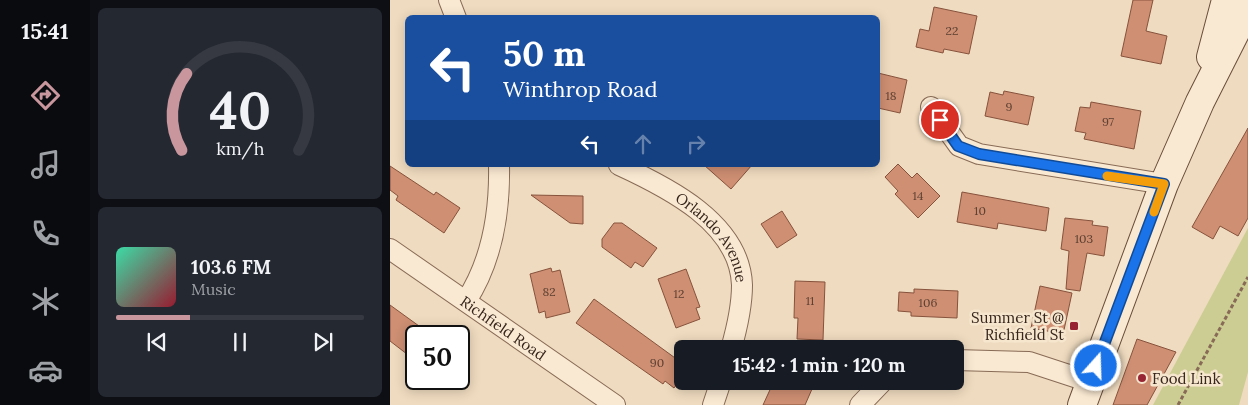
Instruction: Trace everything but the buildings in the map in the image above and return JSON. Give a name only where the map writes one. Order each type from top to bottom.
[{"type":"main road","points":[[1200,102],[1226,0]]},
{"type":"main road","points":[[1086,394],[1164,184],[1200,102],[1248,7]]},
{"type":"street","points":[[449,0],[455,15]]},
{"type":"street","points":[[930,107],[958,146],[979,154],[1164,184]]},
{"type":"street","points":[[466,300],[480,280],[489,248],[498,198],[499,167]]},
{"type":"street","name":"Orlando Avenue","points":[[622,167],[653,182],[707,218],[723,235],[733,252],[742,285],[739,313],[733,340]]},
{"type":"street","name":"Richfield Road","points":[[390,249],[615,405]]},
{"type":"street","points":[[964,360],[1029,362],[1086,394]]},
{"type":"street","points":[[713,405],[718,390]]},
{"type":"street","points":[[860,405],[874,390]]},
{"type":"path","points":[[1178,405],[1248,277]]},
{"type":"green space","points":[[1248,228],[1248,372],[1239,405],[1153,405]]},
{"type":"slow traffic","points":[[1107,176],[1164,184],[1154,212]]},
{"type":"place","name":"Summer St @ Richfield St","points":[[1074,326]]},
{"type":"place","name":"Food Link","points":[[1142,378]]},
{"type":"route","points":[[940,120],[958,146],[979,154],[1164,184],[1096,366]]}]
